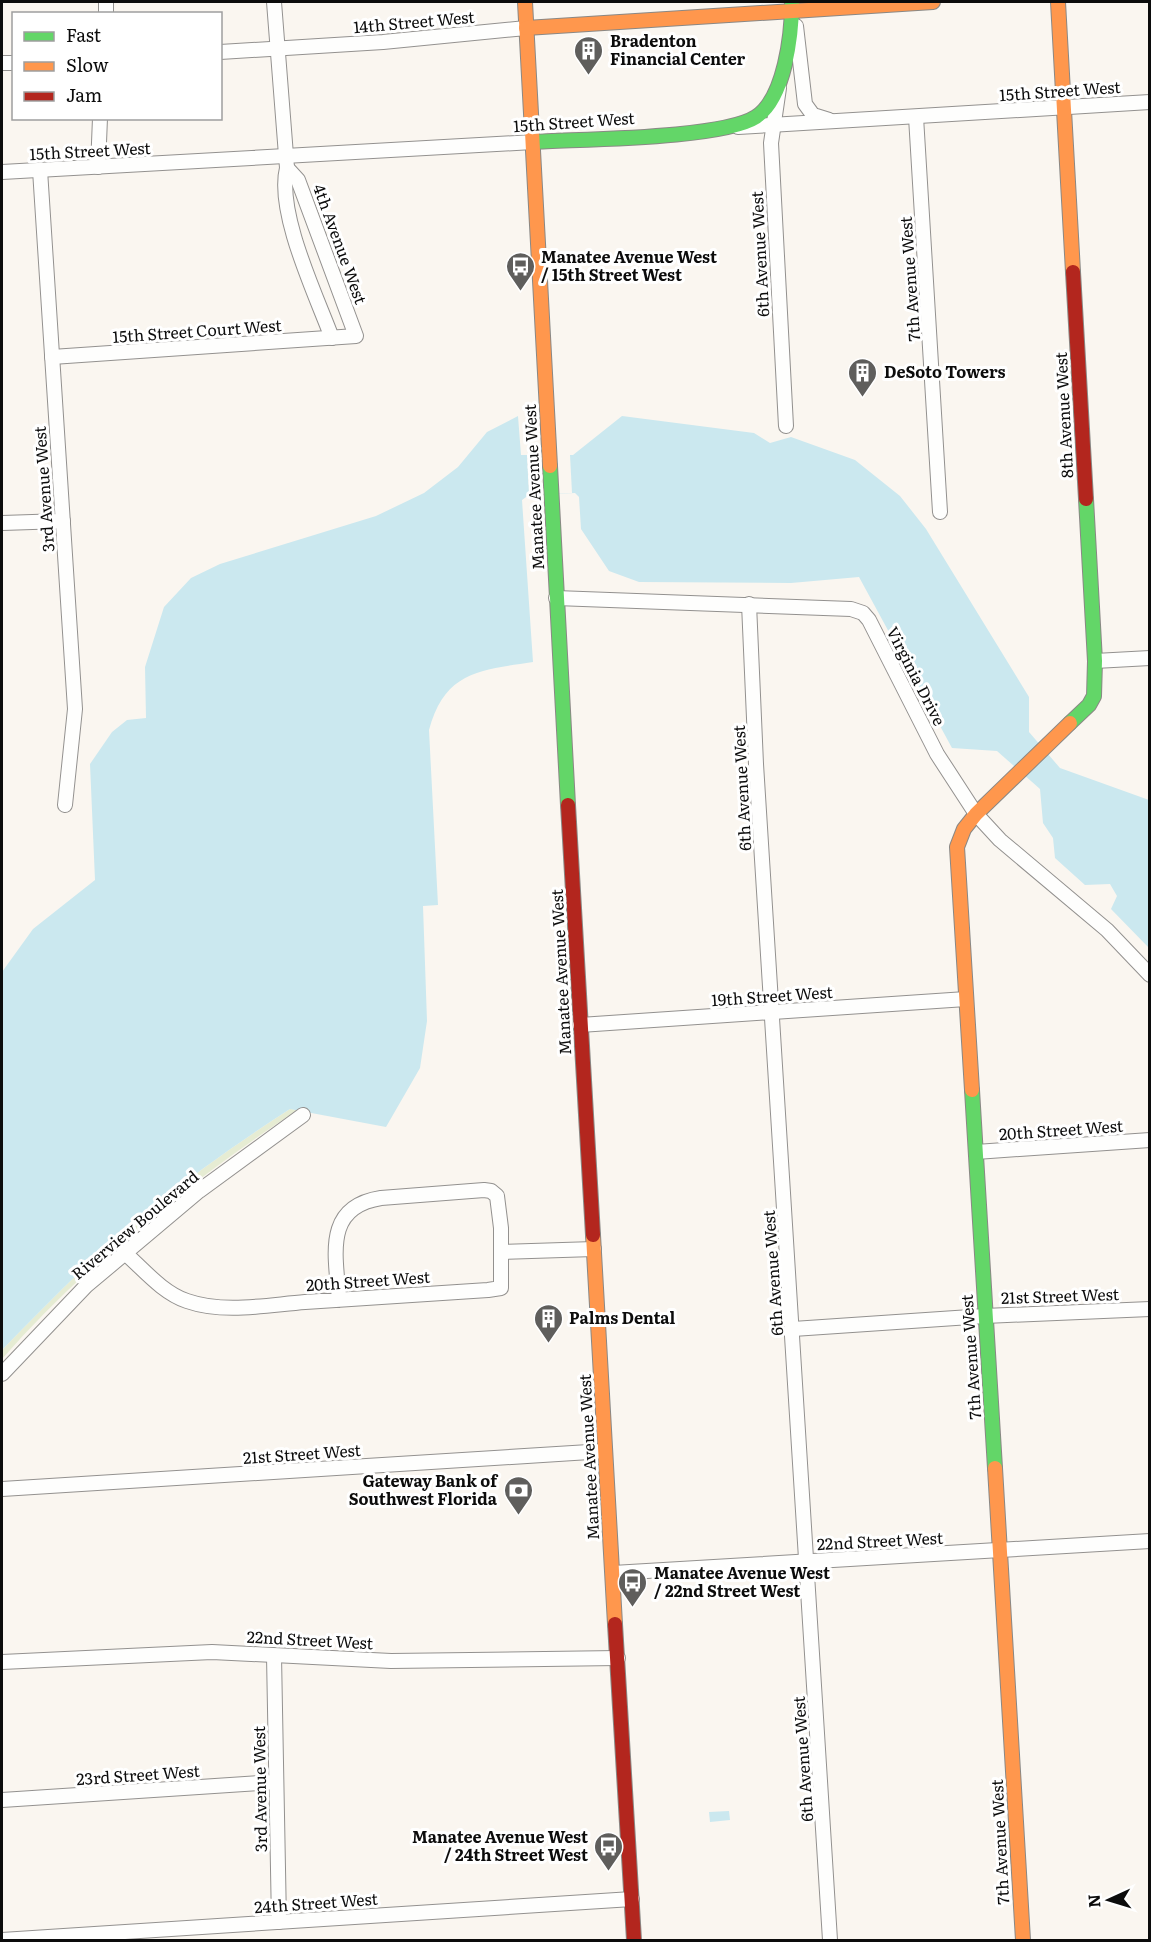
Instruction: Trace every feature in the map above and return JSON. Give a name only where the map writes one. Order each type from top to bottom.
[{"type":"main road","name":"Manatee Avenue West","points":[[525,2],[580,1025],[634,1941]]},
{"type":"main road","name":"14th Street West","points":[[526,28],[793,6],[933,2]]},
{"type":"main road","name":"8th Avenue West","points":[[1002,789],[1092,702],[1095,661],[1062,107],[1058,2]]},
{"type":"main road","name":"6th Avenue West","points":[[715,129],[742,124],[756,117],[770,102],[780,80],[793,6]]},
{"type":"main road","name":"15th Street West","points":[[533,142],[715,129]]},
{"type":"main road","name":"7th Avenue West","points":[[1002,789],[964,829],[957,847],[1023,1941]]},
{"type":"street","name":"4th Avenue West","points":[[274,2],[286,162],[284,181],[289,217],[344,337]]},
{"type":"street","points":[[793,6],[805,104],[813,115],[837,122]]},
{"type":"street","name":"14th Street West","points":[[222,52],[526,28]]},
{"type":"street","name":"6th Avenue West","points":[[780,80],[771,143],[786,426]]},
{"type":"street","name":"15th Street West","points":[[715,129],[1149,102]]},
{"type":"street","name":"7th Avenue West","points":[[916,117],[940,512]]},
{"type":"street","points":[[98,167],[100,120]]},
{"type":"street","name":"15th Street West","points":[[2,172],[286,162],[533,142]]},
{"type":"street","name":"4th Avenue West","points":[[286,162],[298,180],[344,337]]},
{"type":"street","name":"3rd Avenue West","points":[[40,170],[75,710],[65,805]]},
{"type":"street","name":"15th Street Court West","points":[[51,357],[344,337]]},
{"type":"street","points":[[2,523],[63,522]]},
{"type":"street","name":"Virginia Drive","points":[[556,598],[749,604],[851,609],[863,613],[869,620],[937,754],[976,814],[1000,840],[1107,930],[1149,975]]},
{"type":"street","name":"6th Avenue West","points":[[749,604],[830,1941]]},
{"type":"street","points":[[1095,661],[1149,658]]},
{"type":"street","name":"19th Street West","points":[[580,1025],[966,999]]},
{"type":"street","name":"Riverview Boulevard","points":[[2,1374],[86,1286],[199,1191],[303,1115]]},
{"type":"street","name":"20th Street West","points":[[976,1152],[1149,1140]]},
{"type":"street","points":[[339,1300],[336,1237],[348,1212],[365,1201],[491,1191],[497,1196],[499,1203],[501,1252],[594,1249]]},
{"type":"street","name":"20th Street West","points":[[126,1254],[171,1293],[200,1305],[230,1308],[501,1288],[501,1252]]},
{"type":"street","name":"21st Street West","points":[[793,1329],[985,1316],[1149,1309]]},
{"type":"street","name":"21st Street West","points":[[2,1489],[605,1451]]},
{"type":"street","name":"22nd Street West","points":[[613,1573],[1149,1541]]},
{"type":"street","name":"22nd Street West","points":[[2,1662],[212,1652],[392,1661],[618,1658]]},
{"type":"street","name":"3rd Avenue West","points":[[274,1656],[279,1922]]},
{"type":"street","name":"23rd Street West","points":[[2,1800],[276,1782]]},
{"type":"street","name":"24th Street West","points":[[2,1940],[632,1899]]},
{"type":"green space","points":[[290,1109],[297,1110],[179,1195],[104,1257],[35,1323],[2,1359],[2,1350],[132,1224],[202,1169]]},
{"type":"water","points":[[518,416],[521,455],[573,455],[622,416],[754,433],[770,443],[791,437],[855,460],[900,496],[926,529],[1029,697],[1029,732],[1060,768],[1149,800],[1149,948],[1111,909],[1117,896],[1110,884],[1085,885],[1055,858],[1053,838],[1043,823],[1040,789],[997,751],[952,748],[859,577],[791,583],[639,582],[609,571],[581,529],[579,497],[575,493],[529,495],[522,500],[533,662],[481,671],[467,677],[445,696],[436,710],[429,730],[438,905],[423,906],[427,1021],[420,1068],[386,1127],[290,1109],[202,1169],[132,1224],[2,1350],[2,972],[33,929],[95,880],[90,764],[112,732],[127,720],[146,718],[145,667],[164,607],[191,578],[220,564],[376,516],[424,493],[458,467],[487,432]]},
{"type":"water","points":[[729,1811],[730,1820],[710,1822],[709,1812]]},
{"type":"pier","points":[[527,455],[570,455],[572,493],[529,495]]},
{"type":"traffic: fast","points":[[533,142],[683,134],[739,124],[756,117],[766,108],[780,81],[788,47],[792,2]]},
{"type":"traffic: fast","points":[[550,466],[568,805]]},
{"type":"traffic: fast","points":[[1070,723],[1089,705],[1094,696],[1095,661],[1086,499]]},
{"type":"traffic: fast","points":[[972,1090],[995,1468]]},
{"type":"traffic: slow","points":[[525,2],[550,466]]},
{"type":"traffic: slow","points":[[526,28],[933,2]]},
{"type":"traffic: slow","points":[[1058,2],[1073,272]]},
{"type":"traffic: slow","points":[[972,1090],[957,847],[964,829],[976,814],[1070,723]]},
{"type":"traffic: slow","points":[[593,1235],[615,1624]]},
{"type":"traffic: slow","points":[[995,1468],[1023,1940]]},
{"type":"traffic: jam","points":[[1073,272],[1086,499]]},
{"type":"traffic: jam","points":[[568,805],[593,1235]]},
{"type":"traffic: jam","points":[[615,1624],[634,1940]]},
{"type":"place","name":"Bradenton Financial Center","points":[[589,76]]},
{"type":"place","name":"Manatee Avenue West / 15th Street West","points":[[520,292]]},
{"type":"place","name":"DeSoto Towers","points":[[863,398]]},
{"type":"place","name":"Palms Dental","points":[[548,1344]]},
{"type":"place","name":"Gateway Bank of Southwest Florida","points":[[518,1516]]},
{"type":"place","name":"Manatee Avenue West / 22nd Street West","points":[[633,1608]]},
{"type":"place","name":"Manatee Avenue West / 24th Street West","points":[[609,1872]]}]
